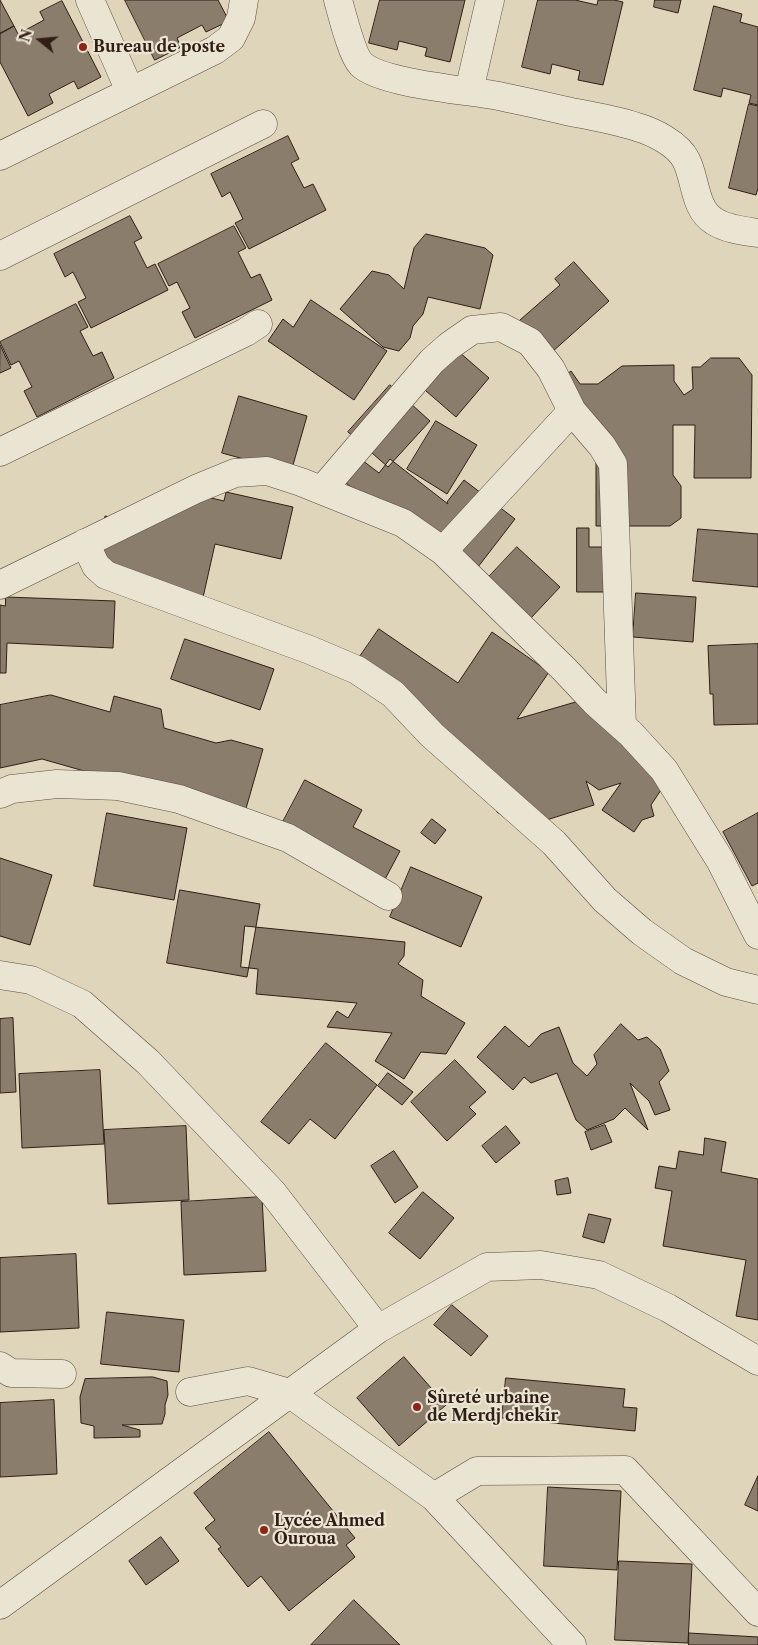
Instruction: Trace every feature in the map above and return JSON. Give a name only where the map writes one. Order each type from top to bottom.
[{"type":"street","points":[[90,0],[130,92]]},
{"type":"street","points":[[0,156],[215,50],[231,38],[241,18],[244,0]]},
{"type":"street","points":[[338,0],[360,63],[375,74],[424,85],[493,95],[594,116],[655,133],[673,145],[686,159],[704,211],[714,221],[736,229],[758,233]]},
{"type":"street","points":[[469,91],[490,0]]},
{"type":"street","points":[[0,256],[263,124]]},
{"type":"street","points":[[0,452],[246,332],[258,324]]},
{"type":"street","points":[[322,490],[432,360],[449,346],[472,330],[501,327],[530,342],[551,369],[572,411],[602,446],[613,464],[622,726]]},
{"type":"street","points":[[444,551],[572,411]]},
{"type":"street","points":[[0,585],[196,489],[235,473],[267,471],[322,490],[403,523],[444,551],[595,702],[622,726],[664,770],[720,860],[758,935]]},
{"type":"street","points":[[85,543],[96,566],[106,574],[310,650],[357,670],[386,689],[432,735],[554,843],[605,900],[642,932],[683,961],[726,982],[758,990]]},
{"type":"street","points":[[0,794],[12,789],[57,784],[118,786],[179,799],[288,838],[388,896]]},
{"type":"street","points":[[0,975],[31,980],[82,1004],[148,1062],[273,1193],[378,1328]]},
{"type":"street","points":[[0,1605],[378,1328],[487,1268],[541,1265],[600,1275],[668,1308],[758,1361]]},
{"type":"street","points":[[0,1366],[10,1373],[62,1374]]},
{"type":"street","points":[[190,1392],[248,1381],[289,1393],[434,1497],[572,1645]]},
{"type":"street","points":[[434,1497],[477,1471],[625,1470],[758,1612]]},
{"type":"building","points":[[0,0],[14,26],[0,34]]},
{"type":"building","points":[[125,0],[218,0],[229,21],[206,32],[202,25],[177,38],[181,47],[155,60]]},
{"type":"building","points":[[380,0],[465,0],[450,62],[425,56],[427,48],[399,41],[397,50],[369,43]]},
{"type":"building","points":[[538,0],[575,0],[597,5],[598,0],[623,2],[603,85],[578,80],[580,71],[552,64],[550,74],[522,67]]},
{"type":"building","points":[[655,0],[681,0],[678,13],[654,7]]},
{"type":"building","points":[[62,1],[101,77],[78,89],[74,81],[49,94],[53,103],[28,116],[0,62],[0,33],[14,26],[18,34],[44,20],[40,12]]},
{"type":"building","points":[[714,6],[742,14],[740,22],[758,27],[758,105],[749,103],[751,95],[723,88],[721,97],[694,90]]},
{"type":"building","points":[[749,104],[758,106],[758,188],[756,195],[729,188]]},
{"type":"building","points":[[288,136],[299,159],[291,163],[304,188],[313,184],[326,210],[249,249],[235,223],[243,219],[230,192],[222,197],[211,174]]},
{"type":"building","points":[[130,216],[142,238],[134,242],[147,268],[155,264],[168,290],[91,328],[78,302],[86,298],[73,272],[65,277],[54,254]]},
{"type":"building","points":[[234,226],[246,248],[238,252],[251,278],[260,274],[272,300],[195,338],[182,312],[190,308],[177,282],[169,286],[158,264]]},
{"type":"building","points":[[426,234],[485,248],[493,255],[480,309],[428,297],[423,314],[413,326],[410,338],[399,351],[383,347],[340,309],[372,271],[389,275],[404,289],[414,248]]},
{"type":"building","points":[[574,262],[609,301],[542,361],[512,327],[560,285],[555,279]]},
{"type":"building","points":[[311,300],[387,351],[354,400],[268,341],[283,319],[293,327]]},
{"type":"building","points":[[76,304],[88,327],[80,331],[93,356],[102,352],[114,378],[37,417],[24,391],[32,387],[19,361],[11,365],[0,342]]},
{"type":"building","points":[[0,345],[11,368],[0,373]]},
{"type":"building","points":[[451,345],[489,378],[456,417],[418,384]]},
{"type":"building","points":[[711,358],[739,358],[752,375],[751,478],[694,478],[695,425],[673,425],[673,475],[681,486],[681,518],[670,526],[596,526],[596,430],[550,387],[571,371],[580,384],[598,384],[622,366],[674,365],[674,381],[684,395],[693,389],[692,367],[700,367]]},
{"type":"building","points":[[390,385],[430,421],[388,467],[348,432]]},
{"type":"building","points":[[239,396],[307,416],[291,472],[222,453]]},
{"type":"building","points":[[436,421],[477,445],[447,494],[407,469]]},
{"type":"building","points":[[354,454],[379,473],[390,459],[448,504],[447,502],[464,480],[515,519],[471,576],[421,542],[337,476]]},
{"type":"building","points":[[169,488],[224,501],[226,492],[293,507],[281,559],[215,544],[202,602],[92,577],[105,516],[144,525]]},
{"type":"building","points":[[577,528],[589,528],[589,547],[610,547],[609,592],[577,592]]},
{"type":"building","points":[[698,529],[758,534],[758,587],[693,581]]},
{"type":"building","points":[[517,547],[560,587],[530,619],[487,579]]},
{"type":"building","points":[[636,593],[696,597],[693,642],[633,637]]},
{"type":"building","points":[[6,597],[115,601],[113,648],[7,643],[6,673],[0,673],[0,605],[5,606]]},
{"type":"building","points":[[379,629],[458,683],[492,632],[549,672],[517,719],[586,699],[667,781],[651,805],[654,816],[642,820],[634,832],[602,810],[621,783],[599,790],[586,781],[594,805],[521,828],[497,812],[491,792],[471,764],[366,692],[356,662]]},
{"type":"building","points":[[185,639],[274,669],[260,710],[171,679]]},
{"type":"building","points":[[758,644],[758,724],[714,725],[713,694],[710,694],[708,646]]},
{"type":"building","points":[[51,695],[110,712],[114,696],[161,709],[164,728],[216,743],[231,740],[263,749],[245,812],[207,806],[42,759],[0,768],[0,705]]},
{"type":"building","points":[[305,780],[362,810],[353,827],[400,851],[383,883],[275,837]]},
{"type":"building","points":[[107,813],[187,828],[174,900],[94,886]]},
{"type":"building","points":[[758,813],[758,883],[752,886],[723,832]]},
{"type":"building","points":[[432,819],[446,830],[435,844],[421,833]]},
{"type":"building","points":[[0,858],[52,875],[30,945],[0,936]]},
{"type":"building","points":[[411,867],[482,897],[461,947],[390,917]]},
{"type":"building","points":[[180,890],[260,904],[247,977],[167,963]]},
{"type":"building","points":[[245,926],[405,942],[404,956],[398,964],[423,980],[421,996],[465,1023],[446,1054],[421,1052],[404,1079],[375,1061],[392,1033],[327,1027],[337,1011],[348,1018],[357,1003],[256,994],[258,969],[241,967]]},
{"type":"building","points":[[13,1018],[16,1092],[0,1093],[0,1019]]},
{"type":"building","points":[[621,1024],[638,1040],[647,1037],[660,1049],[669,1071],[659,1082],[670,1110],[655,1115],[649,1101],[630,1083],[648,1130],[625,1108],[614,1119],[587,1130],[576,1120],[557,1073],[531,1083],[524,1077],[513,1090],[477,1057],[505,1026],[529,1047],[541,1034],[559,1027],[573,1063],[587,1076],[597,1064],[594,1055]]},
{"type":"building","points":[[326,1043],[377,1085],[335,1139],[310,1119],[289,1144],[261,1122]]},
{"type":"building","points":[[455,1060],[486,1092],[469,1107],[476,1114],[447,1141],[411,1102]]},
{"type":"building","points":[[100,1070],[104,1144],[22,1148],[19,1074]]},
{"type":"building","points":[[388,1073],[413,1092],[402,1105],[378,1086]]},
{"type":"building","points":[[605,1125],[612,1142],[591,1150],[585,1132]]},
{"type":"building","points":[[186,1126],[189,1200],[108,1204],[104,1130]]},
{"type":"building","points":[[506,1126],[520,1143],[496,1163],[482,1146]]},
{"type":"building","points":[[705,1138],[726,1142],[721,1172],[758,1179],[758,1320],[736,1316],[746,1260],[663,1246],[672,1191],[655,1188],[659,1166],[676,1169],[679,1151],[703,1155]]},
{"type":"building","points":[[394,1151],[418,1187],[395,1203],[371,1166]]},
{"type":"building","points":[[568,1178],[571,1193],[557,1195],[555,1181]]},
{"type":"building","points":[[423,1192],[454,1218],[420,1259],[389,1233]]},
{"type":"building","points":[[262,1197],[266,1271],[184,1275],[181,1202]]},
{"type":"building","points":[[589,1214],[611,1219],[604,1243],[583,1237]]},
{"type":"building","points":[[76,1254],[79,1328],[0,1332],[0,1258]]},
{"type":"building","points":[[452,1305],[488,1336],[471,1356],[434,1325]]},
{"type":"building","points":[[107,1312],[184,1320],[179,1372],[101,1364]]},
{"type":"building","points":[[404,1357],[446,1405],[399,1446],[357,1398]]},
{"type":"building","points":[[153,1377],[167,1381],[168,1395],[162,1424],[122,1425],[140,1430],[140,1437],[94,1438],[94,1426],[81,1423],[80,1397],[85,1379]]},
{"type":"building","points":[[506,1378],[625,1389],[623,1407],[637,1408],[635,1431],[502,1418]]},
{"type":"building","points":[[54,1400],[57,1474],[0,1477],[0,1403]]},
{"type":"building","points":[[269,1432],[355,1538],[346,1545],[355,1557],[289,1611],[261,1576],[248,1587],[218,1549],[221,1547],[205,1528],[215,1520],[194,1493]]},
{"type":"building","points":[[758,1476],[758,1511],[745,1505]]},
{"type":"building","points":[[548,1487],[621,1491],[617,1570],[544,1566]]},
{"type":"building","points":[[161,1537],[179,1561],[146,1585],[129,1561]]},
{"type":"building","points":[[619,1561],[692,1564],[688,1643],[615,1640]]},
{"type":"building","points":[[354,1600],[400,1645],[311,1645]]},
{"type":"building","points":[[689,1633],[758,1637],[758,1645],[689,1645]]},
{"type":"place","name":"Bureau de poste","points":[[83,47]]},
{"type":"place","name":"Sûreté urbaine de Merdj chekir","points":[[417,1407]]},
{"type":"place","name":"Lycée Ahmed Ouroua","points":[[264,1530]]}]
